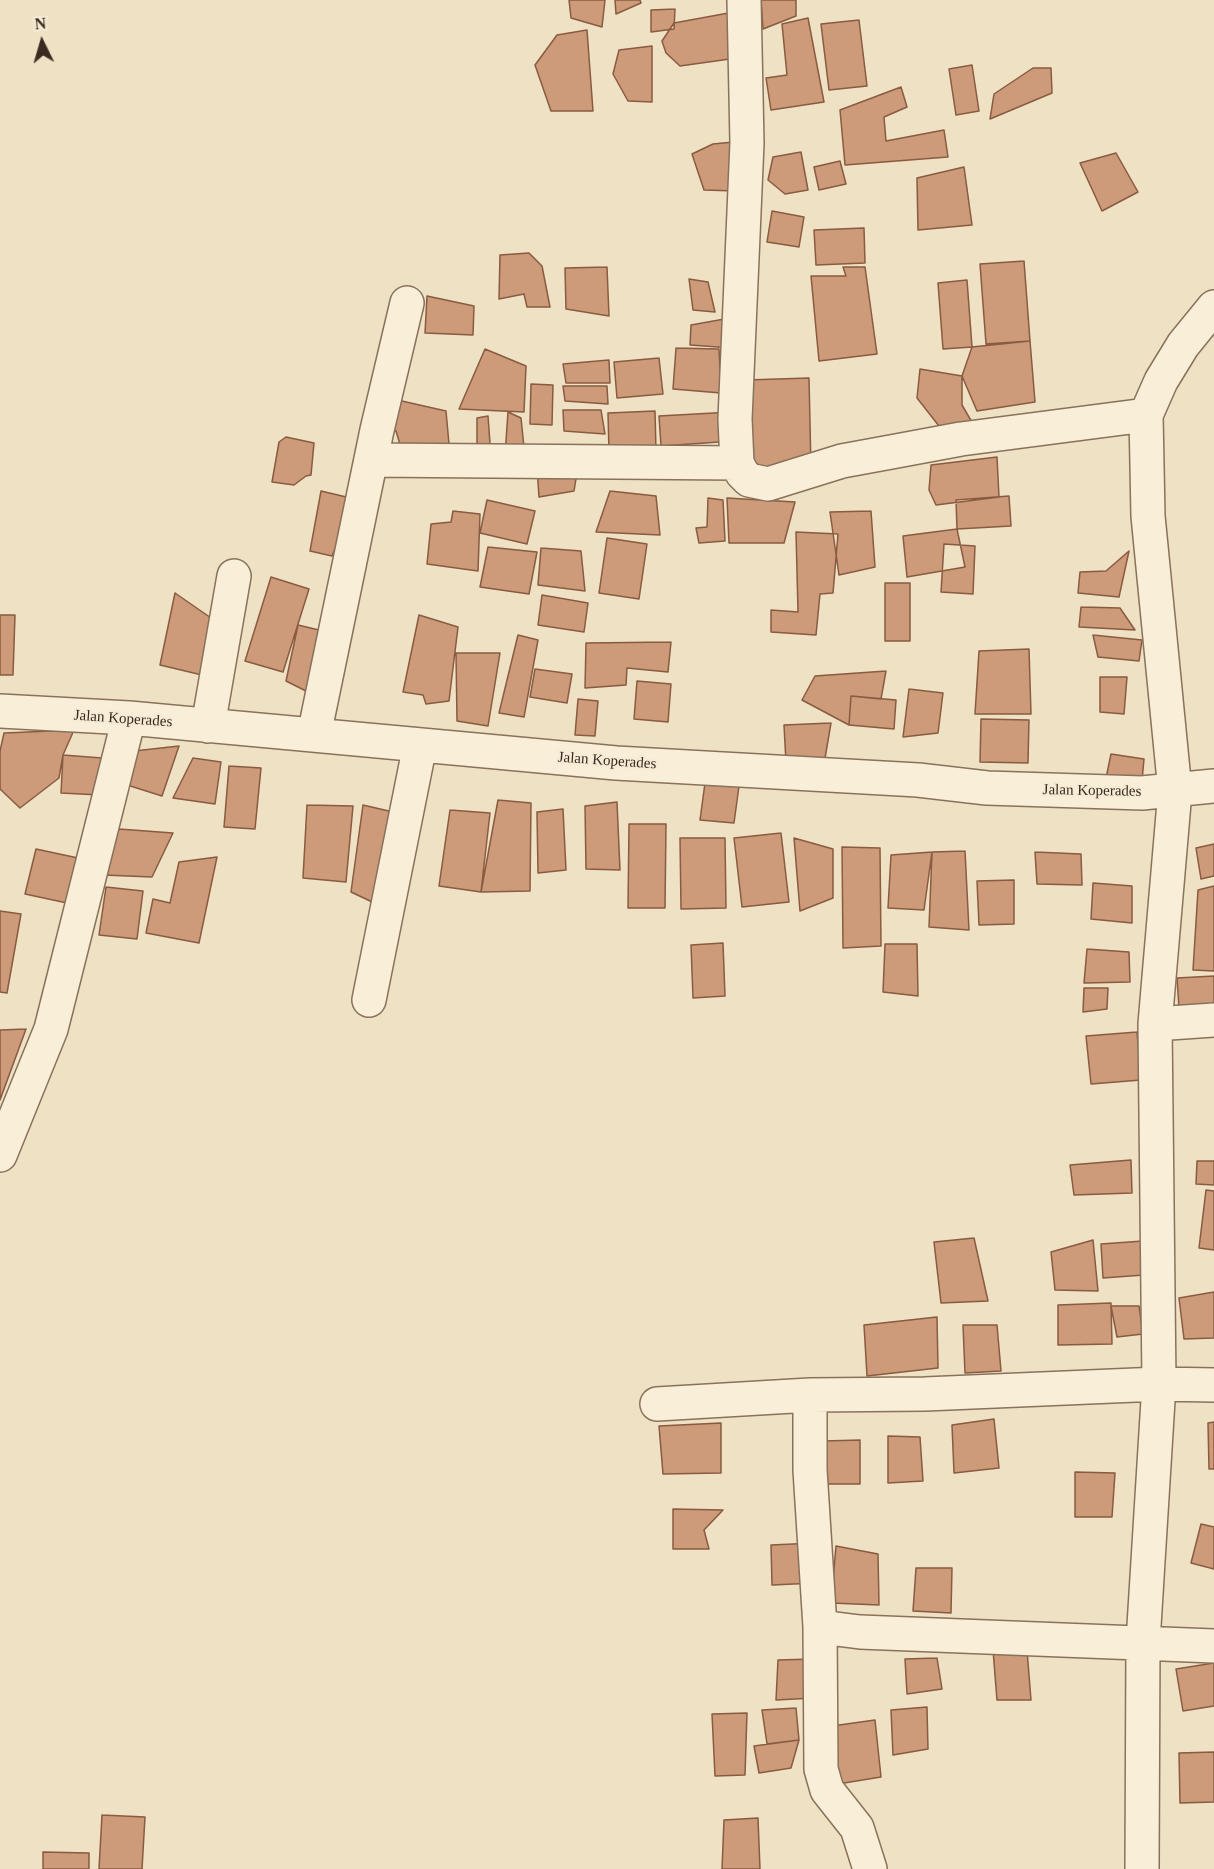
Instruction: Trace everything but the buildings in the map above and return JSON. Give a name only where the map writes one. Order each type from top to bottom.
[{"type":"street","points":[[744,0],[747,143],[735,419],[737,463],[749,480],[768,484],[842,461],[961,439],[1146,415]]},
{"type":"street","points":[[314,735],[371,459],[407,303]]},
{"type":"street","points":[[1142,1869],[1143,1642],[1159,1384],[1155,1024],[1176,791],[1148,516],[1146,415],[1161,381],[1183,345],[1214,307]]},
{"type":"street","points":[[371,459],[737,463]]},
{"type":"street","points":[[208,726],[234,576]]},
{"type":"street","name":"Jalan Koperades","points":[[0,711],[129,718],[616,763],[918,780],[987,788],[1111,793],[1176,791],[1214,786]]},
{"type":"street","points":[[0,1155],[51,1029],[129,718]]},
{"type":"street","points":[[369,1000],[420,745]]},
{"type":"street","points":[[1155,1024],[1214,1020]]},
{"type":"street","points":[[657,1404],[810,1395],[925,1394],[1159,1384],[1214,1385]]},
{"type":"street","points":[[810,1395],[810,1470],[820,1627],[821,1769],[827,1790],[857,1828],[870,1869]]},
{"type":"street","points":[[820,1627],[871,1632],[1214,1646]]}]
